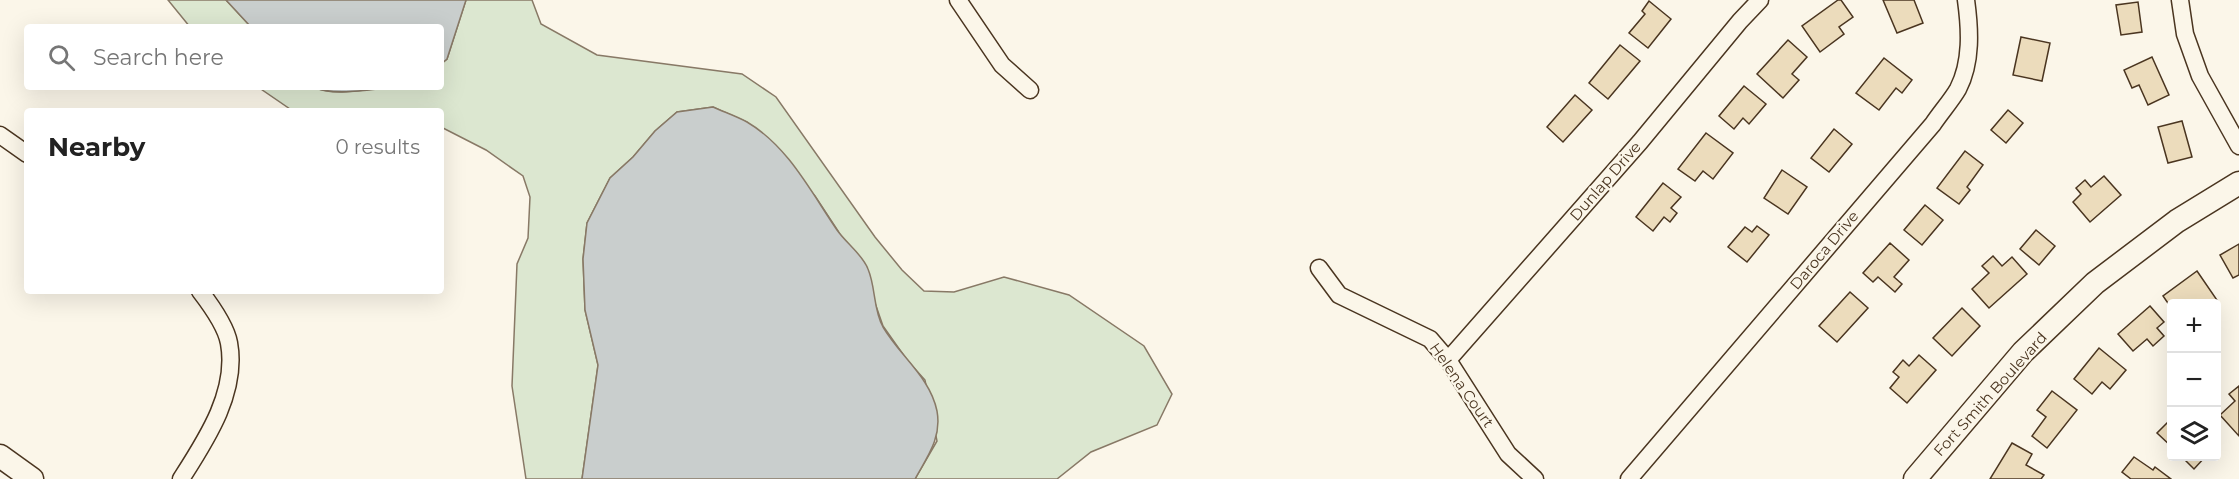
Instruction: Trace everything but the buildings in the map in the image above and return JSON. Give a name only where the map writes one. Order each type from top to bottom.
[{"type":"street","points":[[958,0],[1002,65],[1030,90]]},
{"type":"street","name":"Dunlap Drive","points":[[1448,360],[1640,142],[1760,0]]},
{"type":"street","name":"Daroca Drive","points":[[1629,479],[1933,124],[1958,88],[1968,57],[1966,0]]},
{"type":"street","points":[[2180,0],[2185,34],[2200,76],[2239,146]]},
{"type":"street","points":[[0,135],[24,152]]},
{"type":"street","name":"Fort Smith Boulevard","points":[[1915,479],[2023,352],[2095,283],[2176,221],[2239,183]]},
{"type":"street","name":"Helena Court","points":[[1319,268],[1339,295],[1430,339],[1448,360],[1508,454],[1535,479]]},
{"type":"street","points":[[181,479],[220,413],[229,378],[229,342],[213,307],[202,294]]},
{"type":"street","points":[[0,456],[32,479]]},
{"type":"green space","points":[[168,0],[226,0],[248,24],[188,24]]},
{"type":"green space","points":[[466,0],[532,0],[541,24],[597,55],[742,74],[776,97],[875,237],[902,270],[924,291],[954,292],[1004,277],[1069,295],[1144,346],[1172,394],[1157,425],[1091,452],[1057,479],[915,479],[937,441],[925,380],[907,360],[883,326],[874,300],[838,231],[815,196],[747,122],[713,107],[677,112],[655,131],[633,157],[610,178],[587,223],[583,259],[585,310],[598,365],[582,479],[526,479],[512,386],[517,264],[528,238],[530,197],[523,176],[486,150],[444,129],[444,108],[289,108],[262,90],[341,92],[444,90],[444,62],[447,59]]},
{"type":"shaded area","points":[[226,0],[466,0],[447,59],[444,62],[444,24],[248,24]]},
{"type":"shaded area","points":[[322,90],[369,90],[341,92]]},
{"type":"shaded area","points":[[713,107],[747,122],[775,144],[798,171],[837,230],[866,264],[883,327],[921,377],[937,411],[935,439],[915,479],[582,479],[598,365],[585,310],[583,259],[587,223],[610,178],[633,157],[655,131],[677,112]]}]
